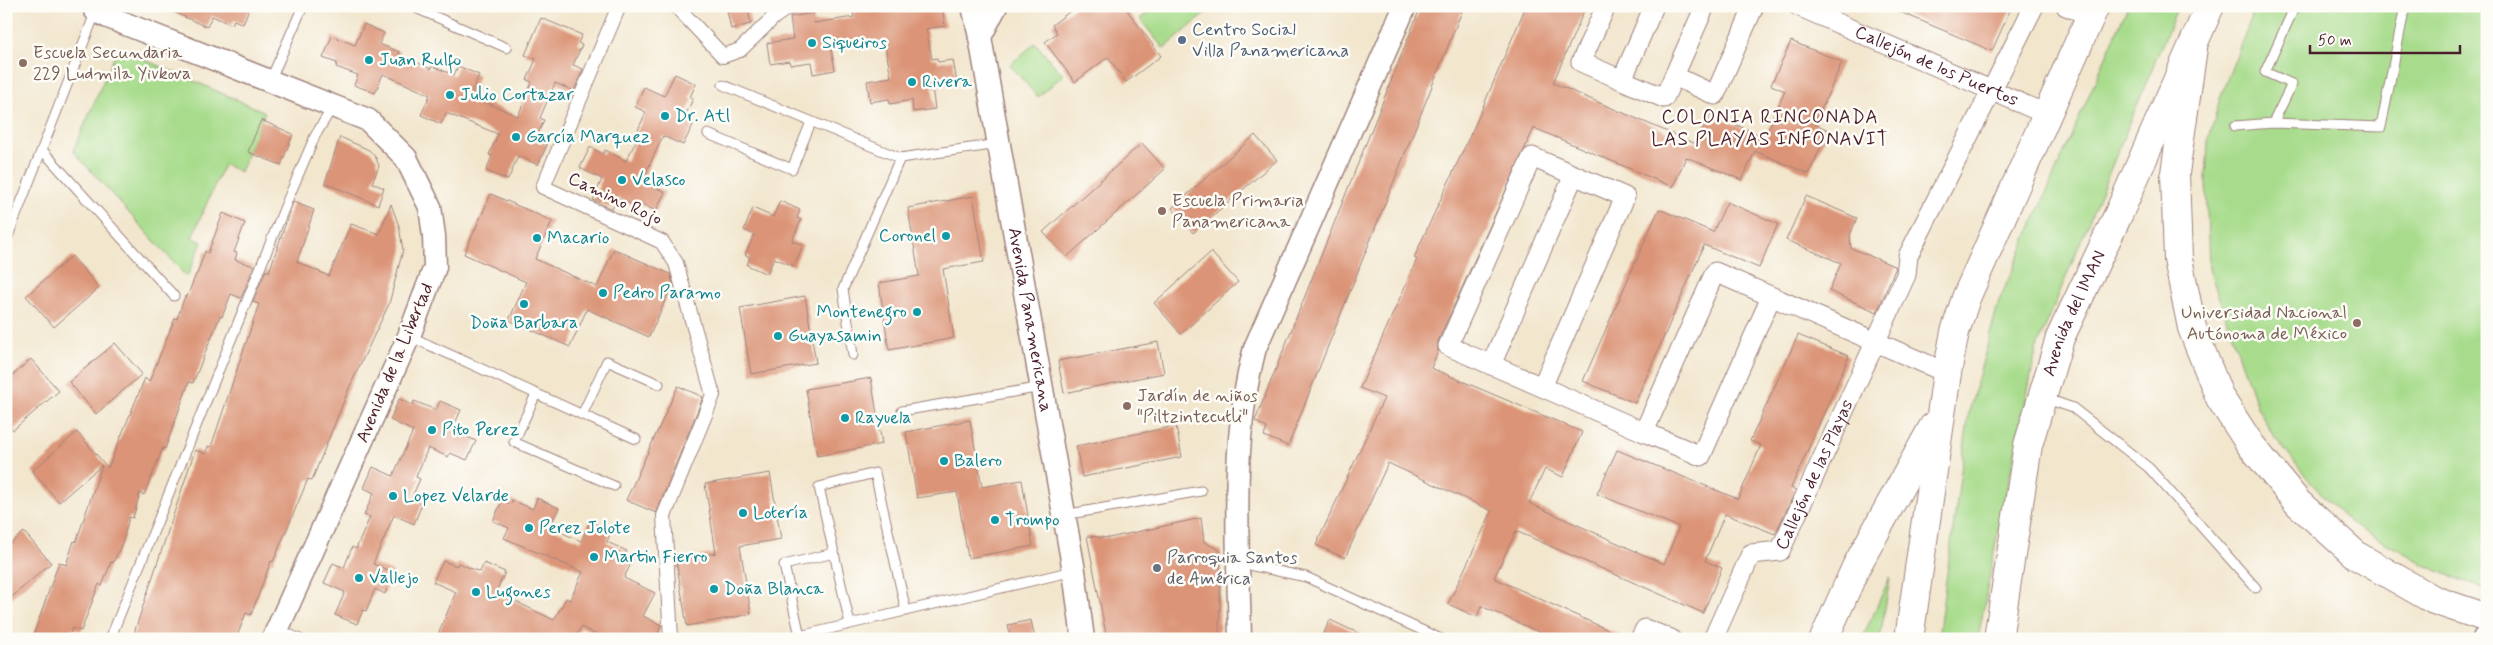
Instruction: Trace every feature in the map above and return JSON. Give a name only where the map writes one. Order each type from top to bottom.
[{"type":"main road","name":"Avenida del IMAN","points":[[1998,639],[2028,445],[2060,338],[2120,213],[2210,6]]},
{"type":"main road","points":[[1909,639],[1940,412],[1955,332],[1966,298],[2048,115],[2084,9]]},
{"type":"main road","points":[[2192,48],[2175,173],[2178,259],[2192,328],[2220,398],[2250,444],[2298,503],[2357,556],[2434,600],[2487,618]]},
{"type":"main road","points":[[1824,639],[1856,567],[1940,412]]},
{"type":"street","name":"Camino Rojo","points":[[619,6],[543,187],[662,242],[676,263],[684,291],[713,395],[664,516],[671,639]]},
{"type":"street","points":[[676,6],[723,56],[740,50],[774,17],[790,6]]},
{"type":"street","name":"Avenida Panamericana","points":[[973,6],[1000,144],[1074,571],[1083,639]]},
{"type":"street","points":[[980,37],[996,6]]},
{"type":"street","points":[[1240,639],[1239,436],[1246,383],[1255,348],[1405,6]]},
{"type":"street","points":[[1606,6],[1581,62],[1664,98],[1705,6]]},
{"type":"street","points":[[1622,80],[1654,6]]},
{"type":"street","points":[[1674,76],[1715,94],[1754,6]]},
{"type":"street","name":"Callejón de los Puertos","points":[[1798,6],[2048,115]]},
{"type":"street","name":"Callejón de las Playas","points":[[1713,639],[1751,554],[1780,550],[1906,276],[1908,256],[1993,91],[2034,6]]},
{"type":"street","name":"Avenida de la Libertad","points":[[95,8],[368,120],[406,158],[430,207],[434,236],[435,267],[409,336],[275,634]]},
{"type":"street","points":[[1542,387],[1625,197],[1532,157],[1448,346],[1644,432],[1701,456],[1771,297]]},
{"type":"street","points":[[1491,365],[1574,175]]},
{"type":"street","points":[[1644,432],[1715,272],[1947,373]]},
{"type":"street","points":[[1640,639],[1645,629],[1671,639]]},
{"type":"lane","points":[[270,80],[303,6]]},
{"type":"lane","points":[[411,6],[507,48]]},
{"type":"lane","points":[[2273,123],[2292,84],[2265,72],[2295,6]]},
{"type":"lane","points":[[2235,126],[2273,123],[2381,127],[2405,6]]},
{"type":"lane","points":[[6,241],[43,151],[95,8]]},
{"type":"lane","points":[[723,85],[900,158],[1000,144]]},
{"type":"lane","points":[[110,639],[292,190],[315,136],[333,106]]},
{"type":"lane","points":[[708,134],[792,169],[812,122]]},
{"type":"lane","points":[[43,151],[174,296]]},
{"type":"lane","points":[[853,355],[843,289],[900,158]]},
{"type":"lane","points":[[409,336],[636,439]]},
{"type":"lane","points":[[582,415],[607,361],[659,384]]},
{"type":"lane","points":[[902,411],[1042,387]]},
{"type":"lane","points":[[536,394],[514,442],[614,486]]},
{"type":"lane","points":[[2041,397],[2073,408],[2149,468],[2256,588]]},
{"type":"lane","points":[[850,624],[819,486],[874,473],[906,611]]},
{"type":"lane","points":[[1064,515],[1201,491]]},
{"type":"lane","points":[[834,554],[784,566],[800,636],[1074,571]]},
{"type":"lane","points":[[1239,563],[1306,577],[1440,639]]},
{"type":"lane","points":[[275,634],[300,639]]},
{"type":"green space","points":[[1156,6],[1214,6],[1164,49],[1140,19]]},
{"type":"green space","points":[[2128,6],[2178,6],[2037,347],[1996,541],[1978,639],[1938,639],[1969,412],[1999,301]]},
{"type":"green space","name":"Universidad Nacional Autónoma de México","points":[[2256,6],[2487,6],[2487,590],[2437,571],[2351,524],[2313,485],[2275,438],[2257,407],[2209,269],[2206,177],[2208,142],[2221,95]]},
{"type":"green space","points":[[1035,43],[1063,75],[1038,97],[1010,65]]},
{"type":"green space","points":[[118,48],[265,112],[240,172],[224,164],[192,237],[202,242],[187,277],[73,151]]},
{"type":"green space","points":[[1890,577],[1880,639],[1862,639]]},
{"type":"building","points":[[160,6],[250,6],[243,24],[234,20],[232,25],[212,16],[207,27]]},
{"type":"building","points":[[726,6],[747,6],[751,24],[731,29]]},
{"type":"building","points":[[868,6],[905,6],[906,12],[942,6],[945,26],[926,29],[932,59],[937,58],[938,62],[953,60],[957,83],[932,87],[935,109],[913,112],[912,100],[890,104],[889,99],[870,102],[867,81],[891,77],[884,40],[831,49],[835,70],[813,74],[811,62],[790,65],[789,61],[770,64],[767,43],[793,39],[790,17],[813,13],[814,23],[854,17],[853,13],[868,10]]},
{"type":"building","name":"Centro Social Villa Panamericana","points":[[1077,6],[1124,6],[1161,56],[1126,82],[1108,57],[1075,82],[1045,42],[1057,33],[1052,25]]},
{"type":"building","points":[[1421,6],[1464,6],[1288,446],[1264,436],[1267,428],[1255,421]]},
{"type":"building","points":[[1526,6],[1586,6],[1553,83],[1696,144],[1710,114],[1765,137],[1785,91],[1771,85],[1791,41],[1842,62],[1815,124],[1828,130],[1809,174],[1755,151],[1742,180],[1686,157],[1673,187],[1534,128],[1438,341],[1438,351],[1431,368],[1582,432],[1563,477],[1545,469],[1529,503],[1664,564],[1679,527],[1597,494],[1617,450],[1738,499],[1761,445],[1750,441],[1798,335],[1849,356],[1791,488],[1796,490],[1775,534],[1725,514],[1705,561],[1722,568],[1703,613],[1516,531],[1494,578],[1628,639],[1554,639],[1481,606],[1477,617],[1448,604],[1492,511],[1388,463],[1345,558],[1316,545],[1384,398],[1360,388],[1417,259],[1414,258],[1479,116]]},
{"type":"building","points":[[1886,6],[2012,6],[1992,51]]},
{"type":"building","points":[[541,18],[582,35],[578,43],[582,45],[573,65],[583,69],[574,91],[555,83],[540,118],[544,120],[535,140],[547,145],[538,165],[518,156],[508,180],[486,171],[492,156],[489,155],[498,134],[446,113],[441,124],[421,115],[430,95],[383,74],[375,93],[354,85],[358,75],[336,67],[337,63],[323,58],[332,36],[355,45],[364,24],[384,33],[379,44],[400,52],[399,54],[431,69],[432,66],[454,75],[458,66],[479,75],[470,96],[518,116],[532,82],[527,80],[536,59],[525,55]]},
{"type":"building","points":[[675,74],[696,84],[690,97],[693,99],[683,120],[693,125],[683,145],[663,136],[642,181],[665,192],[656,211],[639,203],[637,207],[618,198],[612,209],[593,200],[602,179],[580,168],[590,147],[603,154],[605,150],[626,161],[640,133],[637,132],[646,112],[635,107],[644,87],[664,96]]},
{"type":"building","points":[[261,120],[293,134],[281,165],[248,152]]},
{"type":"building","points":[[1255,135],[1277,160],[1193,233],[1172,208]]},
{"type":"building","points":[[340,137],[369,150],[376,158],[379,166],[372,183],[384,188],[378,205],[325,183]]},
{"type":"building","points":[[1142,143],[1165,169],[1067,257],[1043,232]]},
{"type":"building","points":[[491,194],[552,221],[535,259],[597,287],[614,249],[670,274],[673,283],[649,337],[587,309],[570,347],[509,320],[526,282],[464,254]]},
{"type":"building","points":[[973,196],[984,262],[943,269],[954,338],[889,350],[879,283],[919,276],[908,208]]},
{"type":"building","points":[[1806,196],[1857,218],[1850,235],[1851,248],[1896,267],[1877,312],[1829,291],[1841,263],[1786,240]]},
{"type":"building","points":[[780,201],[800,210],[797,218],[801,220],[792,241],[803,245],[794,266],[774,258],[767,274],[747,265],[750,257],[745,255],[754,235],[744,230],[753,208],[773,217]]},
{"type":"building","points":[[293,202],[314,210],[297,262],[329,276],[351,224],[379,234],[391,204],[399,226],[403,250],[389,304],[350,386],[312,480],[308,479],[273,562],[271,561],[251,615],[246,613],[236,639],[132,639],[195,450],[206,454],[208,446],[211,447],[259,304],[253,302],[266,270],[269,272]]},
{"type":"building","points":[[1727,202],[1778,224],[1759,268],[1704,245],[1635,403],[1583,381],[1659,209],[1713,232]]},
{"type":"building","points":[[223,213],[245,223],[234,252],[237,253],[235,260],[254,266],[241,298],[231,294],[222,317],[220,316],[193,383],[189,382],[165,449],[163,448],[144,495],[140,493],[133,518],[129,517],[123,541],[113,563],[111,562],[102,586],[99,584],[81,631],[72,628],[69,636],[65,635],[63,639],[32,639],[59,562],[66,565],[74,541],[76,542],[102,465],[59,502],[32,471],[77,432],[108,468],[145,378],[149,382],[175,318],[177,319],[185,296],[187,297],[197,274],[205,251],[208,253]]},
{"type":"building","points":[[1211,252],[1238,282],[1181,334],[1154,303]]},
{"type":"building","points":[[72,256],[99,288],[54,327],[26,296]]},
{"type":"building","name":"Guayasamin","points":[[805,296],[816,363],[751,374],[740,308]]},
{"type":"building","points":[[1158,342],[1164,373],[1064,393],[1058,361]]},
{"type":"building","points":[[115,343],[142,374],[96,414],[69,382]]},
{"type":"building","points":[[31,359],[59,391],[13,430],[6,422],[6,381]]},
{"type":"building","name":"Rayuela","points":[[871,378],[882,444],[817,456],[806,389]]},
{"type":"building","points":[[678,386],[703,397],[656,513],[626,500]]},
{"type":"building","points":[[399,399],[413,405],[414,401],[436,410],[440,401],[461,410],[452,430],[476,441],[467,460],[450,453],[448,457],[428,448],[416,477],[420,479],[411,499],[422,504],[414,524],[394,515],[373,564],[393,572],[385,594],[375,589],[366,611],[363,610],[357,624],[335,615],[345,592],[324,583],[333,563],[344,568],[352,547],[356,549],[370,517],[364,515],[374,493],[364,488],[373,467],[393,476],[413,431],[390,420]]},
{"type":"building","points":[[970,420],[982,487],[1022,480],[1033,546],[968,558],[957,492],[917,498],[906,432]]},
{"type":"building","points":[[1176,426],[1182,457],[1082,477],[1076,446]]},
{"type":"building","points":[[770,473],[781,539],[740,546],[751,614],[687,626],[676,560],[716,553],[705,484]]},
{"type":"building","points":[[537,498],[559,508],[549,527],[581,541],[590,521],[611,531],[607,542],[627,551],[624,555],[633,559],[624,578],[655,593],[643,616],[661,625],[657,639],[605,639],[581,627],[575,639],[436,639],[456,592],[433,582],[443,561],[457,566],[458,563],[480,572],[484,563],[505,572],[496,592],[554,620],[566,598],[570,600],[583,572],[504,538],[509,528],[493,521],[502,501],[511,504],[512,500],[533,509]]},
{"type":"building","name":"Parroquia Santos de América","points":[[1201,518],[1204,542],[1221,551],[1219,639],[1107,639],[1087,536],[1109,538]]},
{"type":"building","points":[[24,532],[51,563],[6,602],[6,547]]},
{"type":"building","points":[[1031,620],[1035,639],[1011,639],[1008,625]]},
{"type":"building","points":[[1330,620],[1371,639],[1321,639]]},
{"type":"place","name":"Centro Social Villa Panamericana","points":[[1182,40]]},
{"type":"place","name":"Siqueiros","points":[[812,43]]},
{"type":"place","name":"Juan Rulfo","points":[[369,60]]},
{"type":"place","name":"Escuela Secundaria 229 Ludmila Yivkova","points":[[23,63]]},
{"type":"place","name":"Rivera","points":[[912,82]]},
{"type":"place","name":"Julio Cortazar","points":[[450,95]]},
{"type":"place","name":"Dr. Atl","points":[[665,116]]},
{"type":"place","name":"García Marquez","points":[[516,137]]},
{"type":"place","name":"Velasco","points":[[622,180]]},
{"type":"place","name":"Escuela Primaria Panamericana","points":[[1162,211]]},
{"type":"place","name":"Coronel","points":[[946,236]]},
{"type":"place","name":"Macario","points":[[537,238]]},
{"type":"place","name":"Pedro Paramo","points":[[603,293]]},
{"type":"place","name":"Doña Barbara","points":[[524,304]]},
{"type":"place","name":"Montenegro","points":[[917,312]]},
{"type":"place","name":"Universidad Nacional Autónoma de México","points":[[2357,323]]},
{"type":"place","name":"Guayasamin","points":[[778,336]]},
{"type":"place","name":"Jardín de niños \"Piltzintecutli\"","points":[[1127,406]]},
{"type":"place","name":"Rayuela","points":[[845,418]]},
{"type":"place","name":"Pito Perez","points":[[432,430]]},
{"type":"place","name":"Balero","points":[[944,461]]},
{"type":"place","name":"Lopez Velarde","points":[[393,496]]},
{"type":"place","name":"Lotería","points":[[743,513]]},
{"type":"place","name":"Trompo","points":[[995,520]]},
{"type":"place","name":"Perez Jolote","points":[[529,528]]},
{"type":"place","name":"Martin Fierro","points":[[594,557]]},
{"type":"place","name":"Parroquia Santos de América","points":[[1157,568]]},
{"type":"place","name":"Vallejo","points":[[359,578]]},
{"type":"place","name":"Doña Blanca","points":[[714,589]]},
{"type":"place","name":"Lugones","points":[[476,592]]},
{"type":"district","name":"COLONIA RINCONADA LAS PLAYAS INFONAVIT","points":[[1770,128]]}]
